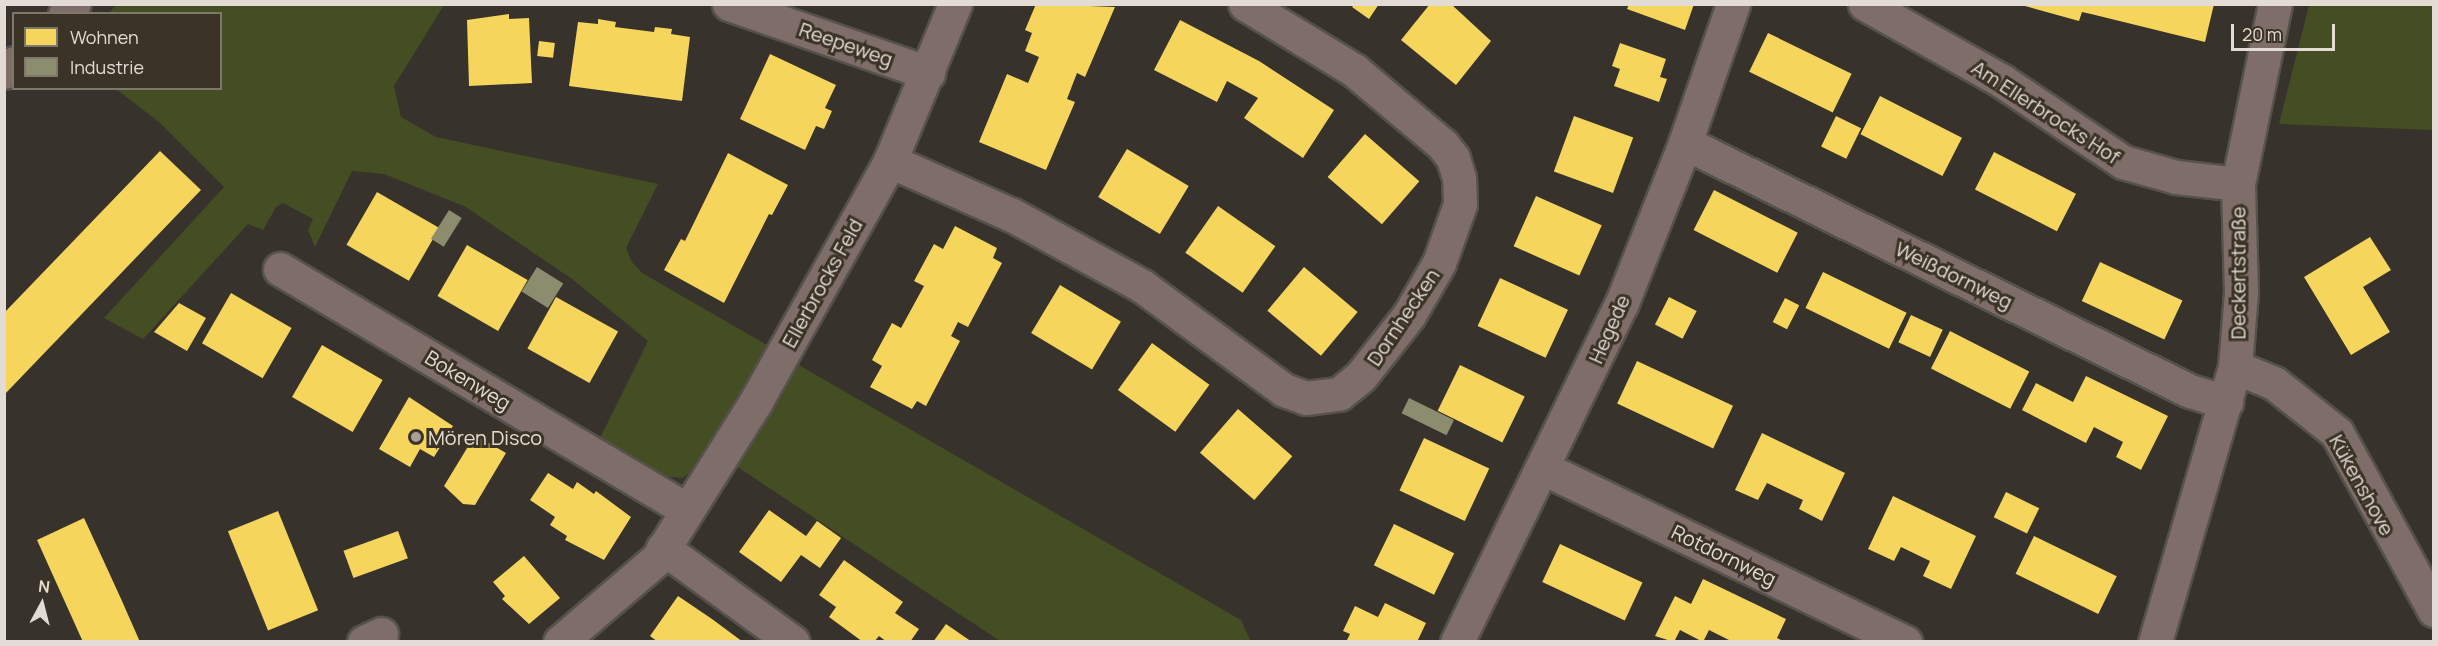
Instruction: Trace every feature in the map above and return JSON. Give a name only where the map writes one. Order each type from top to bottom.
[{"type":"street","name":"Reepeweg","points":[[729,4],[928,73]]},
{"type":"street","name":"Ellerbrocks Feld","points":[[560,642],[657,559],[755,403],[890,161],[955,4]]},
{"type":"street","name":"Dornhecken","points":[[890,161],[1012,215],[1142,286],[1284,390],[1306,398],[1339,394],[1361,376],[1409,315],[1439,263],[1460,204],[1460,178],[1453,158],[1443,145],[1354,70],[1245,4]]},
{"type":"street","name":"Hegede","points":[[1457,642],[1621,305],[1685,143],[1733,4]]},
{"type":"street","name":"Am Ellerbrocks Hof","points":[[1866,4],[2002,81],[2122,162],[2176,177],[2238,184]]},
{"type":"street","name":"Deckertstraße","points":[[2154,642],[2235,367],[2241,311],[2238,184],[2275,4]]},
{"type":"street","name":"Weißdornweg","points":[[1685,143],[2190,391],[2226,402]]},
{"type":"street","name":"Bokenweg","points":[[280,269],[687,510]]},
{"type":"street","name":"Kükenshove","points":[[2235,367],[2274,383],[2337,433],[2433,610]]},
{"type":"street","name":"Rotdornweg","points":[[1543,468],[1905,642]]},
{"type":"street","points":[[663,548],[793,642]]},
{"type":"green space","points":[[116,5],[444,5],[394,86],[401,117],[436,137],[658,184],[626,248],[632,262],[642,273],[769,346],[771,356],[693,470],[683,478],[660,476],[600,438],[648,341],[572,279],[466,207],[384,174],[352,171],[315,247],[308,230],[313,219],[283,203],[276,207],[263,230],[248,224],[143,339],[104,318],[224,187],[159,122],[117,90],[222,90],[222,12],[110,12]]},
{"type":"green space","points":[[2309,5],[2433,5],[2433,130],[2279,124]]},
{"type":"green space","points":[[797,364],[1241,620],[1251,642],[1000,641],[736,466],[747,447],[745,437],[787,366]]},
{"type":"building: Wohnen","points":[[1036,4],[1115,7],[1085,77],[1077,73],[1067,99],[1075,102],[1046,170],[979,142],[1007,74],[1028,83],[1039,57],[1025,51],[1032,33],[1025,30]]},
{"type":"building: Wohnen","points":[[1355,4],[1379,4],[1369,19],[1352,7]]},
{"type":"building: Wohnen","points":[[1430,4],[1451,4],[1491,41],[1456,85],[1401,40]]},
{"type":"building: Wohnen","points":[[1629,4],[1694,4],[1685,30],[1627,9]]},
{"type":"building: Wohnen","points":[[2018,4],[2214,4],[2205,42],[2082,12],[2079,21]]},
{"type":"building: Wohnen","points":[[509,14],[509,19],[529,18],[532,83],[469,86],[467,20]]},
{"type":"building: Wohnen","points":[[598,19],[616,22],[615,27],[654,32],[655,27],[672,29],[671,34],[690,37],[682,101],[569,86],[578,22],[598,24]]},
{"type":"building: Wohnen","points":[[1180,20],[1259,61],[1334,110],[1303,158],[1244,118],[1258,98],[1227,81],[1217,102],[1154,70]]},
{"type":"building: Wohnen","points":[[1768,33],[1852,74],[1833,112],[1749,72]]},
{"type":"building: Wohnen","points":[[539,41],[555,43],[553,58],[537,56]]},
{"type":"building: Wohnen","points":[[1620,43],[1666,59],[1660,77],[1667,79],[1659,102],[1614,86],[1620,69],[1612,66]]},
{"type":"building: Wohnen","points":[[770,54],[836,85],[825,108],[832,111],[824,129],[816,126],[805,150],[740,119]]},
{"type":"building: Wohnen","points":[[1880,96],[1962,138],[1942,176],[1860,134]]},
{"type":"building: Wohnen","points":[[1574,116],[1633,138],[1613,193],[1554,171]]},
{"type":"building: Wohnen","points":[[1836,116],[1861,128],[1846,159],[1821,147]]},
{"type":"building: Wohnen","points":[[1365,134],[1419,181],[1382,224],[1328,177]]},
{"type":"building: Wohnen","points":[[1127,149],[1189,186],[1160,234],[1098,197]]},
{"type":"building: Wohnen","points":[[160,151],[201,190],[4,395],[4,313]]},
{"type":"building: Wohnen","points":[[1994,152],[2076,194],[2057,231],[1975,189]]},
{"type":"building: Wohnen","points":[[728,153],[788,185],[772,215],[769,214],[724,303],[664,270],[681,239],[685,241]]},
{"type":"building: Wohnen","points":[[1714,190],[1798,233],[1777,273],[1694,230]]},
{"type":"building: Wohnen","points":[[377,192],[439,228],[409,281],[346,245]]},
{"type":"building: Wohnen","points":[[1536,196],[1602,225],[1579,276],[1514,246]]},
{"type":"building: Wohnen","points":[[1218,206],[1275,246],[1243,293],[1185,253]]},
{"type":"building: Wohnen","points":[[955,226],[997,248],[993,258],[1002,263],[968,327],[958,322],[951,336],[960,341],[926,406],[917,401],[912,409],[870,387],[882,366],[872,360],[892,323],[901,328],[924,286],[914,281],[934,244],[943,249]]},
{"type":"building: Wohnen","points":[[2370,237],[2391,270],[2363,287],[2390,332],[2351,355],[2304,277]]},
{"type":"building: Wohnen","points":[[467,245],[528,280],[498,331],[438,296]]},
{"type":"building: Wohnen","points":[[2100,262],[2182,300],[2164,339],[2082,301]]},
{"type":"building: Wohnen","points":[[1304,267],[1358,312],[1321,356],[1267,311]]},
{"type":"building: Wohnen","points":[[1823,272],[1907,313],[1889,349],[1805,308]]},
{"type":"building: Wohnen","points":[[1500,278],[1568,310],[1546,358],[1478,326]]},
{"type":"building: Wohnen","points":[[1060,285],[1121,322],[1092,370],[1031,333]]},
{"type":"building: Wohnen","points":[[231,293],[292,328],[263,378],[202,343]]},
{"type":"building: Wohnen","points":[[556,297],[618,331],[589,383],[527,349]]},
{"type":"building: Wohnen","points":[[1669,297],[1697,311],[1683,339],[1655,325]]},
{"type":"building: Wohnen","points":[[1785,298],[1799,305],[1787,329],[1773,322]]},
{"type":"building: Wohnen","points":[[179,303],[206,318],[187,351],[154,332]]},
{"type":"building: Wohnen","points":[[1911,315],[1943,330],[1930,357],[1898,342]]},
{"type":"building: Wohnen","points":[[1950,331],[2029,371],[2010,409],[1931,368]]},
{"type":"building: Wohnen","points":[[1152,343],[1209,385],[1175,432],[1118,390]]},
{"type":"building: Wohnen","points":[[322,345],[383,380],[353,432],[292,397]]},
{"type":"building: Wohnen","points":[[1637,361],[1733,406],[1713,448],[1617,404]]},
{"type":"building: Wohnen","points":[[1460,365],[1525,397],[1502,442],[1438,411]]},
{"type":"building: Wohnen","points":[[2086,376],[2168,416],[2141,470],[2116,457],[2123,442],[2094,427],[2086,443],[2022,410],[2036,383],[2073,402]]},
{"type":"building: Wohnen","name":"Mören Disco","points":[[409,397],[453,426],[434,457],[420,449],[410,467],[379,449]]},
{"type":"building: Wohnen","points":[[1238,409],[1292,456],[1254,500],[1200,453]]},
{"type":"building: Wohnen","points":[[1762,433],[1845,473],[1822,521],[1799,509],[1803,500],[1767,483],[1758,500],[1735,490]]},
{"type":"building: Wohnen","points":[[475,435],[506,453],[475,505],[463,504],[444,486]]},
{"type":"building: Wohnen","points":[[1424,438],[1489,468],[1465,521],[1399,491]]},
{"type":"building: Wohnen","points":[[548,473],[573,489],[577,482],[594,494],[596,491],[631,517],[604,560],[565,540],[567,536],[550,525],[555,517],[530,500]]},
{"type":"building: Wohnen","points":[[2006,492],[2039,508],[2027,533],[1994,517]]},
{"type":"building: Wohnen","points":[[1893,496],[1976,536],[1951,589],[1923,576],[1930,561],[1901,547],[1894,561],[1868,549]]},
{"type":"building: Wohnen","points":[[769,510],[806,536],[817,521],[841,538],[820,568],[801,555],[781,582],[739,552]]},
{"type":"building: Wohnen","points":[[278,511],[318,610],[268,630],[228,531]]},
{"type":"building: Wohnen","points":[[84,518],[140,642],[83,642],[37,540]]},
{"type":"building: Wohnen","points":[[1394,524],[1454,553],[1434,595],[1374,565]]},
{"type":"building: Wohnen","points":[[398,531],[408,558],[353,578],[343,551]]},
{"type":"building: Wohnen","points":[[2034,536],[2117,576],[2098,614],[2016,574]]},
{"type":"building: Wohnen","points":[[1560,544],[1642,582],[1625,621],[1542,582]]},
{"type":"building: Wohnen","points":[[524,556],[560,598],[529,624],[502,599],[505,596],[493,582]]},
{"type":"building: Wohnen","points":[[844,560],[903,602],[895,613],[919,629],[910,642],[887,642],[879,636],[874,642],[863,642],[829,617],[836,607],[819,595]]},
{"type":"building: Wohnen","points":[[1703,579],[1786,619],[1777,638],[1785,642],[1733,642],[1709,630],[1703,642],[1680,630],[1674,642],[1655,636],[1675,596],[1691,604]]},
{"type":"building: Wohnen","points":[[678,596],[743,642],[658,642],[650,636]]},
{"type":"building: Wohnen","points":[[1385,603],[1426,623],[1417,642],[1346,642],[1350,634],[1343,631],[1355,606],[1378,617]]},
{"type":"building: Wohnen","points":[[946,624],[972,642],[933,642]]},
{"type":"building: Industrie","points":[[449,210],[462,218],[444,247],[431,239]]},
{"type":"building: Industrie","points":[[537,267],[563,283],[548,308],[522,292]]},
{"type":"building: Industrie","points":[[1409,398],[1454,420],[1446,435],[1402,413]]},
{"type":"place","name":"Mören Disco","points":[[416,437]]}]
